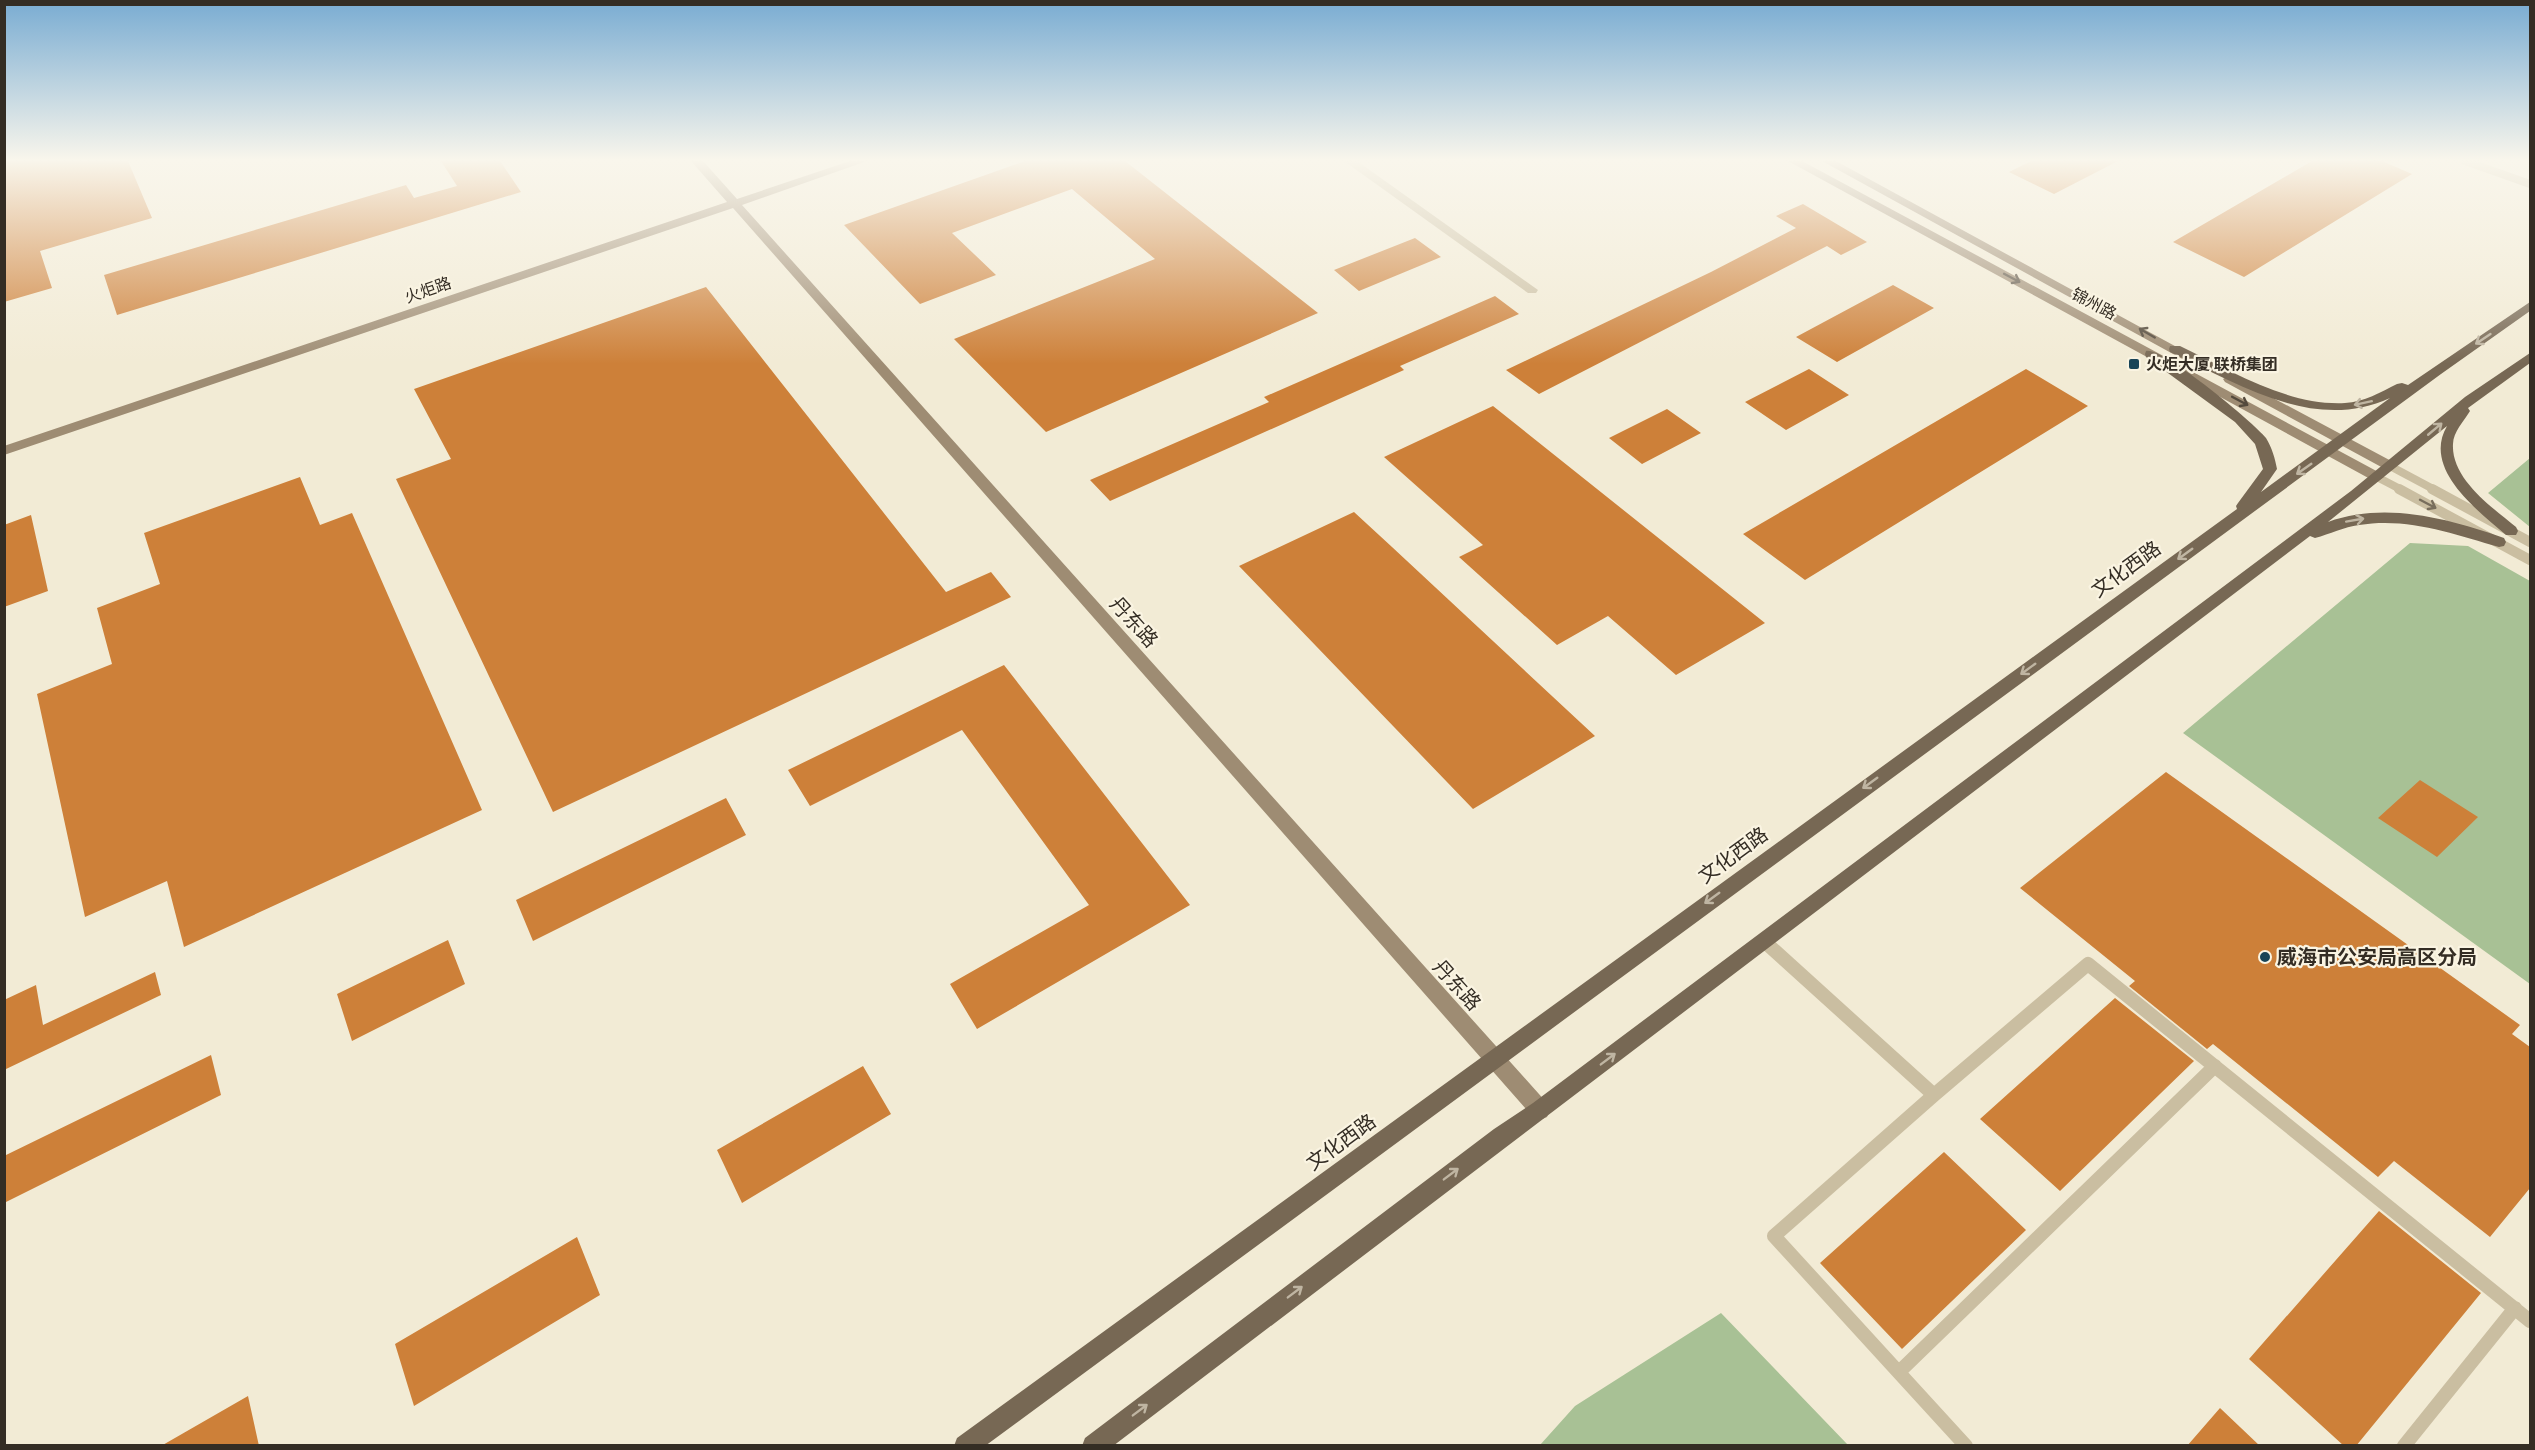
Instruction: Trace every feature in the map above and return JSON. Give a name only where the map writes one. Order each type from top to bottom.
[{"type":"main road","name":"火炬路","points":[[4,451],[662,229]]},
{"type":"main road","name":"丹东路","points":[[757,229],[1540,1110]]},
{"type":"main road","name":"锦州路","points":[[1919,229],[2329,450],[2383,471]]},
{"type":"main road","name":"锦州路","points":[[1953,229],[2343,441],[2383,471]]},
{"type":"main road","name":"文化西路","points":[[965,1446],[2232,519],[2530,306]]},
{"type":"main road","points":[[2175,349],[2273,393],[2305,404],[2328,407],[2346,407],[2373,401],[2436,371]]},
{"type":"main road","points":[[2151,354],[2233,414],[2261,441],[2270,468],[2232,519]]},
{"type":"main road","points":[[1094,1446],[1492,1143],[1540,1110],[1765,942],[1980,776],[2282,549],[2470,400],[2530,357]]},
{"type":"main road","points":[[2470,400],[2446,442],[2448,457],[2458,478],[2471,495],[2511,531]]},
{"type":"main road","points":[[2282,549],[2333,524],[2378,517],[2413,519],[2474,533],[2499,542]]},
{"type":"street","points":[[1445,229],[1532,290]]},
{"type":"lane","points":[[2383,471],[2530,542]]},
{"type":"lane","points":[[2383,471],[2530,560]]},
{"type":"lane","points":[[1765,942],[1934,1095]]},
{"type":"lane","points":[[1966,1446],[1774,1236],[1934,1095],[2088,964],[2530,1321]]},
{"type":"lane","points":[[1899,1372],[2215,1066]]},
{"type":"lane","points":[[2404,1446],[2515,1308]]},
{"type":"green space","points":[[2530,458],[2530,527],[2488,493]]},
{"type":"green space","points":[[2410,543],[2468,546],[2530,581],[2530,984],[2183,733]]},
{"type":"green space","points":[[1721,1313],[1848,1445],[1540,1445],[1575,1406]]},
{"type":"building","points":[[4,229],[116,229],[40,251],[52,288],[4,302]]},
{"type":"building","points":[[259,229],[401,229],[117,315],[104,275]]},
{"type":"building","points":[[848,229],[964,229],[952,233],[996,275],[920,304]]},
{"type":"building","points":[[1119,229],[1211,229],[1318,313],[1046,432],[954,339],[1155,259]]},
{"type":"building","points":[[1795,229],[1845,229],[1867,242],[1841,255],[1827,246],[1539,394],[1506,370],[1711,272]]},
{"type":"building","points":[[2196,229],[2323,229],[2244,277],[2173,242]]},
{"type":"building","points":[[1415,238],[1441,257],[1359,291],[1334,270]]},
{"type":"building","points":[[1893,285],[1934,308],[1837,362],[1796,337]]},
{"type":"building","points":[[706,287],[946,592],[991,572],[1011,597],[553,812],[396,479],[451,459],[414,389]]},
{"type":"building","points":[[1495,296],[1519,314],[1400,366],[1404,370],[1110,501],[1090,480],[1269,402],[1264,397]]},
{"type":"building","points":[[1809,369],[1849,395],[1786,430],[1745,402]]},
{"type":"building","points":[[2026,369],[2088,406],[1805,580],[1743,534]]},
{"type":"building","points":[[1493,406],[1765,623],[1676,675],[1608,616],[1557,645],[1459,557],[1483,545],[1384,457]]},
{"type":"building","points":[[1667,409],[1701,433],[1642,464],[1609,438]]},
{"type":"building","points":[[300,477],[320,525],[352,513],[482,810],[184,947],[167,881],[85,917],[37,694],[112,664],[97,608],[160,584],[144,533]]},
{"type":"building","points":[[1354,512],[1595,736],[1473,809],[1239,566]]},
{"type":"building","points":[[31,515],[48,591],[4,607],[4,525]]},
{"type":"building","points":[[1004,665],[1190,905],[977,1029],[950,984],[1089,905],[962,730],[810,806],[788,770]]},
{"type":"building","name":"威海市公安局高区分局","points":[[2166,772],[2520,1025],[2512,1034],[2530,1047],[2530,1188],[2490,1237],[2394,1161],[2378,1177],[2213,1044],[2207,1049],[2129,986],[2135,981],[2020,888]]},
{"type":"building","points":[[2420,780],[2478,817],[2437,857],[2378,818]]},
{"type":"building","points":[[726,798],[746,835],[533,941],[516,900]]},
{"type":"building","points":[[448,940],[465,984],[352,1041],[337,994]]},
{"type":"building","points":[[155,972],[161,995],[4,1070],[4,1000],[36,985],[43,1025]]},
{"type":"building","points":[[2115,998],[2194,1061],[2060,1191],[1980,1119]]},
{"type":"building","points":[[211,1055],[221,1095],[4,1203],[4,1156]]},
{"type":"building","points":[[863,1066],[891,1114],[742,1203],[717,1150]]},
{"type":"building","points":[[1944,1152],[2026,1230],[1902,1349],[1820,1263]]},
{"type":"building","points":[[2379,1211],[2481,1293],[2356,1446],[2344,1446],[2249,1359]]},
{"type":"building","points":[[577,1237],[600,1295],[414,1406],[395,1344]]},
{"type":"building","points":[[248,1396],[259,1446],[161,1446]]},
{"type":"building","points":[[2220,1408],[2260,1446],[2187,1446]]},
{"type":"place","name":"火炬大厦 联桥集团","points":[[2134,364]]},
{"type":"place","name":"威海市公安局高区分局","points":[[2265,957]]}]
